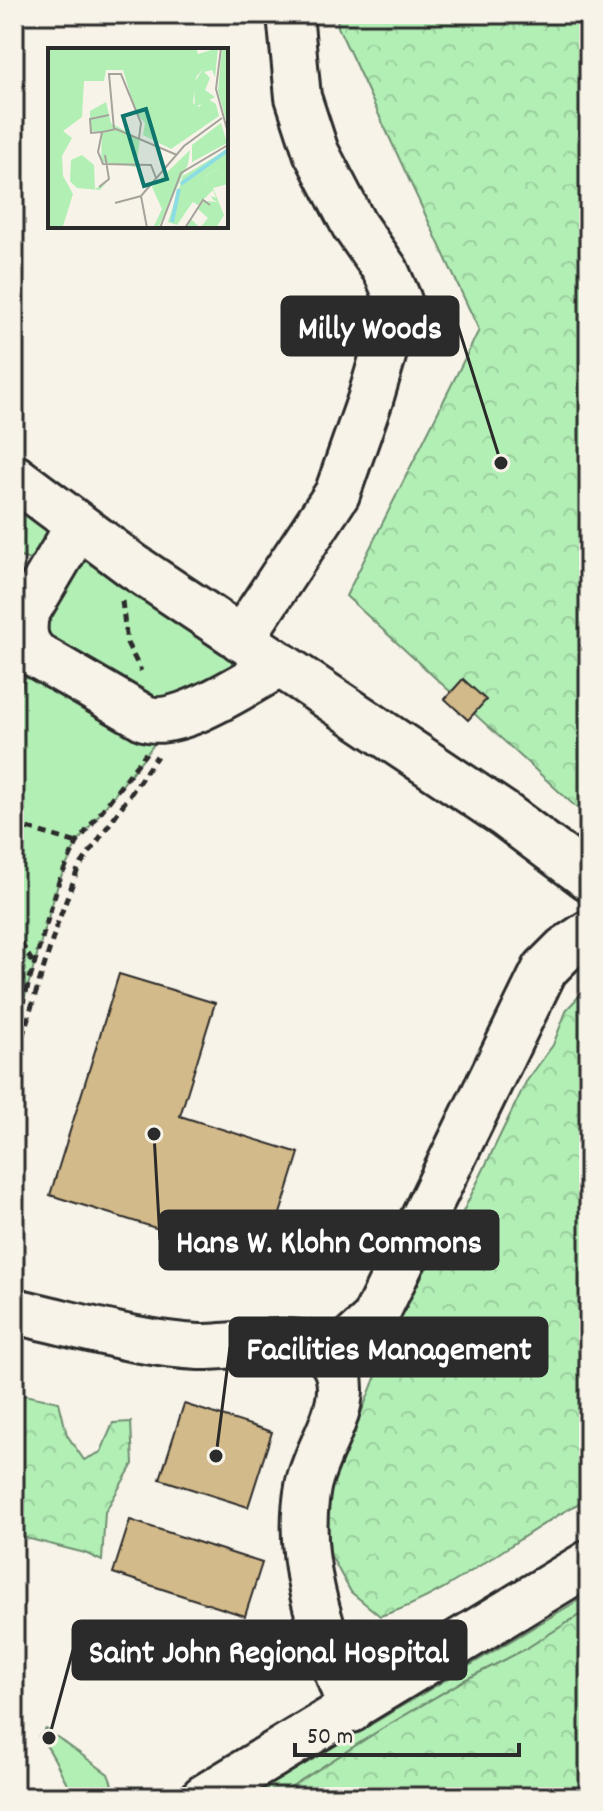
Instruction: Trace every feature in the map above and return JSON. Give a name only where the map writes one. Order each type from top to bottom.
[{"type":"street","points":[[241,639],[337,494],[370,400],[399,301],[386,271],[354,225],[316,152],[298,97],[290,14]]},
{"type":"street","points":[[14,477],[133,566],[505,815],[589,878]]},
{"type":"street","points":[[78,526],[26,614],[24,629],[28,647],[162,729],[279,665]]},
{"type":"street","points":[[331,1359],[373,1321],[545,969],[565,949],[589,933]]},
{"type":"street","points":[[14,1311],[153,1341],[199,1347],[310,1344],[331,1359],[339,1370],[340,1394],[309,1484],[302,1536],[320,1623],[351,1710]]},
{"type":"street","points":[[204,1797],[589,1563]]},
{"type":"path","points":[[14,1063],[71,886],[90,850],[161,749],[163,702],[133,660],[127,643],[122,599],[133,566]]},
{"type":"path","points":[[14,1033],[59,881],[77,843],[88,824],[162,729]]},
{"type":"path","points":[[14,824],[77,843]]},
{"type":"path","points":[[14,931],[34,966]]},
{"type":"path","points":[[14,971],[31,977]]},
{"type":"green space","points":[[337,14],[589,14],[589,819],[346,596],[479,330],[338,27]]},
{"type":"green space","points":[[14,477],[78,526],[52,567],[14,555]]},
{"type":"green space","points":[[83,554],[240,664],[160,707],[48,651],[38,626]]},
{"type":"green space","points":[[29,665],[158,739],[77,843],[59,881],[14,1033],[14,687],[21,689]]},
{"type":"green space","points":[[589,991],[589,1498],[433,1594],[380,1616],[351,1592],[326,1547],[325,1505],[407,1297],[458,1222],[526,1082],[553,1045],[567,1009],[583,992]]},
{"type":"green space","points":[[14,1393],[59,1402],[67,1435],[84,1460],[101,1452],[113,1423],[131,1422],[133,1464],[105,1512],[102,1561],[85,1553],[14,1535]]},
{"type":"green space","points":[[589,1594],[589,1609],[524,1650],[463,1681],[380,1730],[275,1797],[250,1797]]},
{"type":"green space","points":[[589,1609],[589,1797],[275,1797],[380,1730],[463,1681],[524,1650]]},
{"type":"green space","points":[[46,1729],[108,1774],[117,1797],[76,1797],[39,1736]]},
{"type":"building","points":[[463,679],[486,700],[468,720],[445,699]]},
{"type":"building","points":[[119,974],[215,1003],[180,1116],[299,1153],[265,1262],[50,1195]]},
{"type":"building","points":[[184,1404],[272,1432],[248,1507],[160,1479]]},
{"type":"building","points":[[130,1520],[262,1563],[245,1616],[113,1573]]},
{"type":"place","name":"Milly Woods","points":[[501,463]]},
{"type":"place","name":"Hans W. Klohn Commons","points":[[154,1134]]},
{"type":"place","name":"Facilities Management","points":[[216,1456]]},
{"type":"place","name":"Saint John Regional Hospital","points":[[49,1738]]}]
